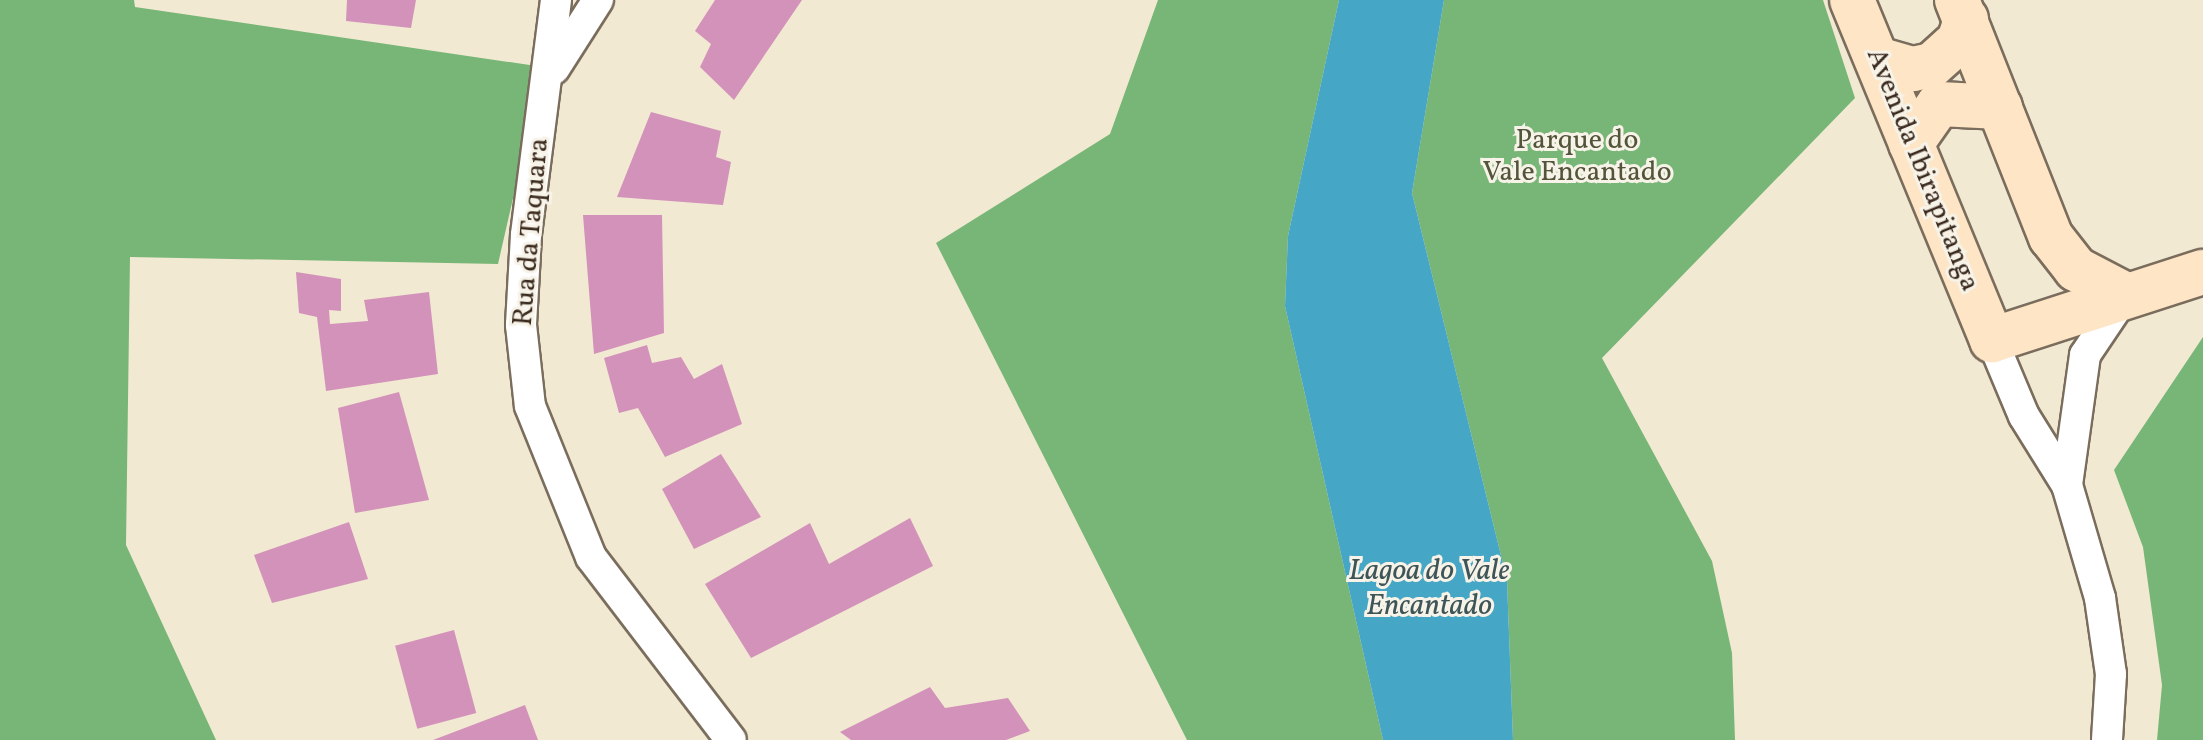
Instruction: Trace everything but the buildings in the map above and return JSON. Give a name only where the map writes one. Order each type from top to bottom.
[{"type":"main road","name":"Avenida Ibirapitanga","points":[[1852,0],[1992,340]]},
{"type":"main road","points":[[1877,59],[1913,69],[1932,65],[1959,41],[1961,9]]},
{"type":"main road","points":[[1961,9],[2062,255],[2126,295]]},
{"type":"main road","points":[[1911,144],[1939,104],[2000,107]]},
{"type":"main road","points":[[1992,340],[2203,272]]},
{"type":"street","name":"Rua da Taquara","points":[[556,0],[522,310],[530,406],[591,557],[731,740]]},
{"type":"street","points":[[549,78],[598,0]]},
{"type":"street","name":"Avenida Ibirapitanga","points":[[2067,485],[2085,355],[2126,295]]},
{"type":"street","name":"Avenida Ibirapitanga","points":[[1992,340],[2024,416],[2067,485],[2100,598],[2111,674],[2107,740]]},
{"type":"green space","points":[[0,0],[134,0],[135,7],[543,67],[498,264],[130,257],[126,545],[216,740],[0,740]]},
{"type":"green space","points":[[1158,0],[1339,0],[1288,236],[1285,306],[1383,740],[1187,740],[936,243],[1110,134]]},
{"type":"green space","name":"Parque do Vale Encantado","points":[[1444,0],[1823,0],[1855,98],[1602,358],[1712,561],[1732,653],[1735,740],[1513,740],[1507,580],[1412,193]]},
{"type":"green space","points":[[2203,337],[2203,740],[2157,740],[2162,685],[2143,547],[2114,470]]},
{"type":"water","name":"Lagoa do Vale Encantado","points":[[1339,0],[1444,0],[1412,193],[1507,580],[1513,740],[1383,740],[1285,306],[1288,236]]}]
